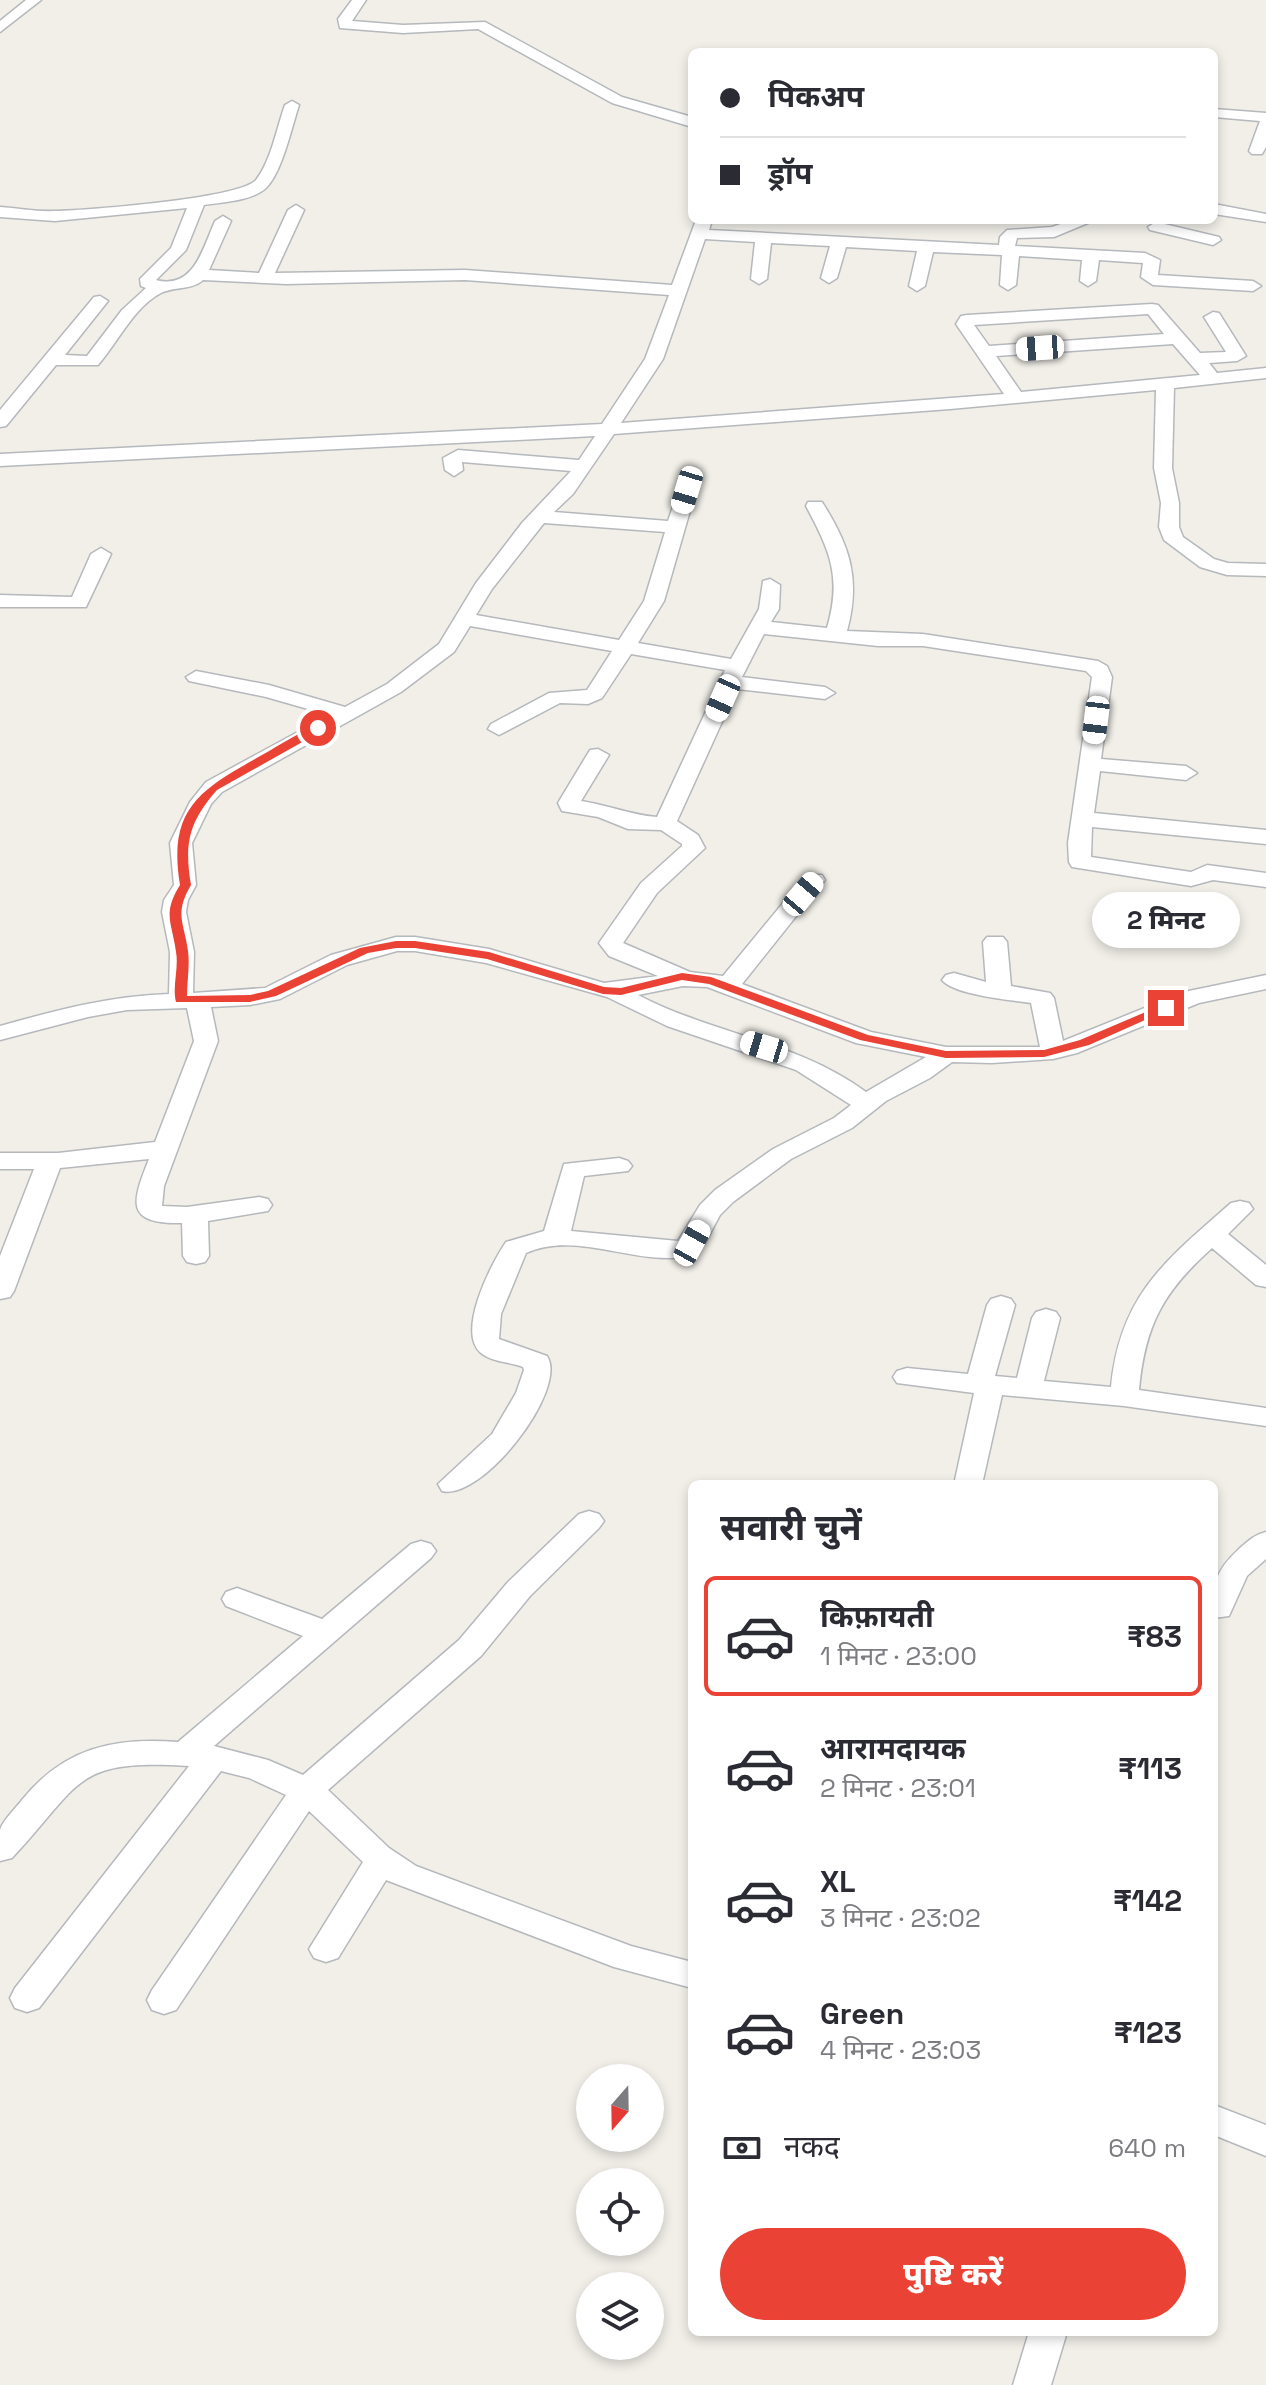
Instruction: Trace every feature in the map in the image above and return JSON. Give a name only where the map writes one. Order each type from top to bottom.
[{"type":"street","points":[[0,28],[34,0]]},
{"type":"street","points":[[359,0],[345,19],[345,25],[403,29],[480,25],[617,100],[688,121]]},
{"type":"street","points":[[0,212],[57,216],[197,203],[247,192],[261,184],[292,105]]},
{"type":"street","points":[[1218,114],[1266,120],[1257,151]]},
{"type":"street","points":[[160,288],[147,282],[148,279],[178,250],[197,203]]},
{"type":"street","points":[[264,279],[296,210]]},
{"type":"street","points":[[1218,210],[1261,218]]},
{"type":"street","points":[[53,360],[92,361],[142,299],[160,288],[186,286],[199,275],[223,221]]},
{"type":"street","points":[[1008,285],[1008,237],[1013,233],[1054,232],[1076,224]]},
{"type":"street","points":[[1151,245],[1157,224],[1213,240]]},
{"type":"street","points":[[259,1205],[195,1213],[159,1214],[149,1210],[151,1186],[206,1041],[189,999],[175,927],[174,912],[183,889],[181,843],[206,795],[227,779],[347,714],[422,669],[447,648],[483,587],[584,466],[654,359],[676,290],[701,227],[839,241],[1149,258],[1152,260],[1149,277],[1153,280],[1253,286]]},
{"type":"street","points":[[759,279],[761,232]]},
{"type":"street","points":[[829,278],[839,241]]},
{"type":"street","points":[[917,286],[926,246]]},
{"type":"street","points":[[1088,281],[1091,255]]},
{"type":"street","points":[[199,275],[264,279],[465,275],[676,290]]},
{"type":"street","points":[[0,422],[100,301]]},
{"type":"street","points":[[1016,398],[965,324],[967,320],[1141,307],[1155,310],[1213,379]]},
{"type":"street","points":[[1196,359],[1237,356],[1213,317]]},
{"type":"street","points":[[984,352],[1179,338]]},
{"type":"street","points":[[0,460],[204,452],[610,428],[1016,398],[1266,373]]},
{"type":"street","points":[[1165,384],[1163,468],[1170,503],[1169,527],[1174,540],[1207,563],[1227,569],[1266,570]]},
{"type":"street","points":[[454,470],[452,458],[458,456],[584,466]]},
{"type":"street","points":[[499,729],[556,697],[592,697],[654,601],[687,490]]},
{"type":"street","points":[[815,506],[836,545],[845,571],[847,589],[836,634]]},
{"type":"street","points":[[540,517],[675,527]]},
{"type":"street","points":[[0,601],[79,603],[101,554]]},
{"type":"street","points":[[666,824],[734,674],[769,609],[770,585]]},
{"type":"street","points":[[464,619],[626,647],[825,693]]},
{"type":"street","points":[[758,627],[878,640],[923,640],[1096,667],[1102,677],[1078,851],[1080,862],[1191,879],[1202,878],[1207,872],[1213,832]]},
{"type":"street","points":[[196,677],[256,688],[347,714]]},
{"type":"street","points":[[598,755],[569,805],[603,811],[628,822],[666,824],[690,838],[694,848],[649,888],[612,938],[611,947],[660,982]]},
{"type":"street","points":[[1091,764],[1186,773]]},
{"type":"street","points":[[1083,819],[1266,837]]},
{"type":"street","points":[[1207,872],[1266,880]]},
{"type":"street","points":[[727,987],[814,880]]},
{"type":"street","points":[[995,942],[999,991]]},
{"type":"street","points":[[0,1033],[86,1010],[272,994],[339,960],[396,944],[450,948],[489,956],[568,981],[613,991],[649,1010],[795,1058],[824,1072],[885,1093]]},
{"type":"street","points":[[613,991],[660,982],[711,980],[865,1038],[946,1054],[992,1056],[1053,1052],[1085,1042],[1192,997],[1266,982]]},
{"type":"street","points":[[954,980],[1042,998],[1053,1052]]},
{"type":"street","points":[[452,1484],[498,1446],[531,1392],[539,1369],[537,1362],[491,1347],[482,1334],[493,1296],[515,1248],[532,1240],[555,1240],[685,1249],[692,1243],[709,1211],[724,1196],[782,1154],[843,1123],[946,1054]]},
{"type":"street","points":[[0,1161],[50,1161],[165,1149]]},
{"type":"street","points":[[0,1291],[50,1161]]},
{"type":"street","points":[[555,1240],[573,1169],[619,1166]]},
{"type":"street","points":[[1124,1397],[1128,1356],[1136,1328],[1151,1299],[1178,1265],[1240,1209]]},
{"type":"street","points":[[195,1213],[196,1256]]},
{"type":"street","points":[[1212,1234],[1266,1279]]},
{"type":"street","points":[[969,1480],[1001,1305]]},
{"type":"street","points":[[1028,1389],[1046,1318]]},
{"type":"street","points":[[907,1377],[1124,1397],[1266,1417]]},
{"type":"street","points":[[164,2000],[306,1791],[470,1648],[519,1589],[589,1521]]},
{"type":"street","points":[[1218,1609],[1234,1571],[1266,1542]]},
{"type":"street","points":[[27,1998],[198,1756],[324,1632],[421,1551]]},
{"type":"street","points":[[237,1599],[324,1632]]},
{"type":"street","points":[[0,1849],[42,1797],[74,1769],[111,1753],[144,1750],[198,1756],[264,1771],[306,1791],[380,1862],[404,1875],[626,1958],[688,1974]]},
{"type":"street","points":[[326,1949],[380,1862]]},
{"type":"street","points":[[1218,2122],[1266,2141]]},
{"type":"street","points":[[1032,2385],[1047,2336]]},
{"type":"route","points":[[318,728],[214,787],[201,802],[184,832],[180,854],[186,875],[185,885],[176,900],[174,912],[184,976],[181,1000],[250,998],[272,994],[339,960],[396,944],[415,944],[489,956],[603,990],[621,992],[682,977],[711,980],[865,1038],[946,1054],[1044,1054],[1085,1042],[1166,1008]]}]
